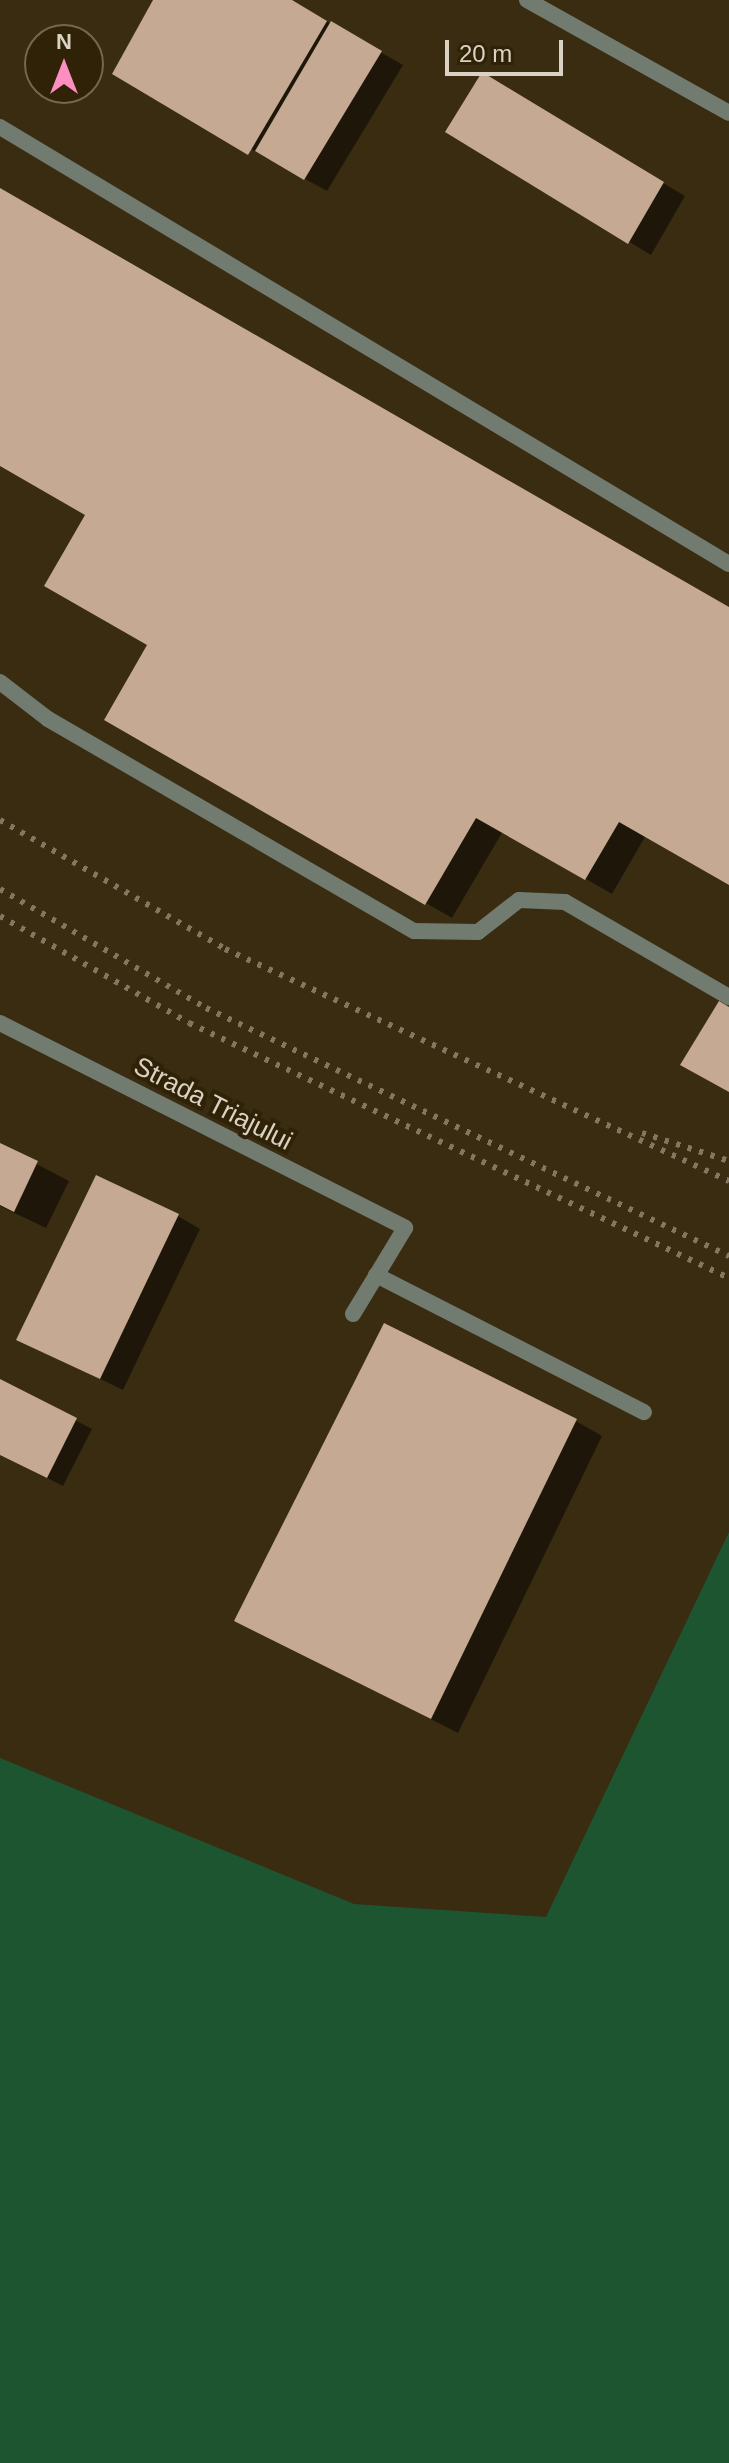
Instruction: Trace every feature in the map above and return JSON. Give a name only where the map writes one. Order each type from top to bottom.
[{"type":"street","points":[[527,0],[729,113]]},
{"type":"street","points":[[0,127],[729,564]]},
{"type":"street","points":[[0,682],[48,719],[414,931],[478,932],[519,900],[565,902],[729,997]]},
{"type":"street","name":"Strada Triajului","points":[[0,1023],[405,1228],[376,1275]]},
{"type":"street","points":[[353,1314],[376,1275],[644,1412]]},
{"type":"green space","points":[[729,1532],[729,2463],[0,2463],[0,1758],[354,1904],[546,1917]]},
{"type":"building","points":[[153,0],[292,0],[327,21],[248,155],[112,74]]},
{"type":"building","points":[[331,21],[382,51],[304,180],[255,151]]},
{"type":"building","points":[[482,72],[664,182],[628,244],[445,132]]},
{"type":"building","points":[[0,188],[729,607],[729,885],[619,822],[585,880],[476,818],[425,905],[104,720],[147,645],[44,586],[85,515],[0,466]]},
{"type":"building","points":[[719,1001],[729,1007],[729,1092],[680,1065]]},
{"type":"building","points":[[0,1143],[38,1161],[14,1212],[0,1205]]},
{"type":"building","points":[[96,1175],[179,1214],[100,1379],[16,1340]]},
{"type":"building","points":[[384,1323],[577,1419],[431,1719],[234,1621]]},
{"type":"building","points":[[0,1379],[77,1418],[47,1478],[0,1455]]},
{"type":"railway","points":[[0,820],[225,949],[729,1181]]},
{"type":"railway","points":[[0,889],[206,1008],[729,1256]]},
{"type":"railway","points":[[0,916],[189,1023],[729,1278]]},
{"type":"railway","points":[[642,1133],[729,1161]]}]
